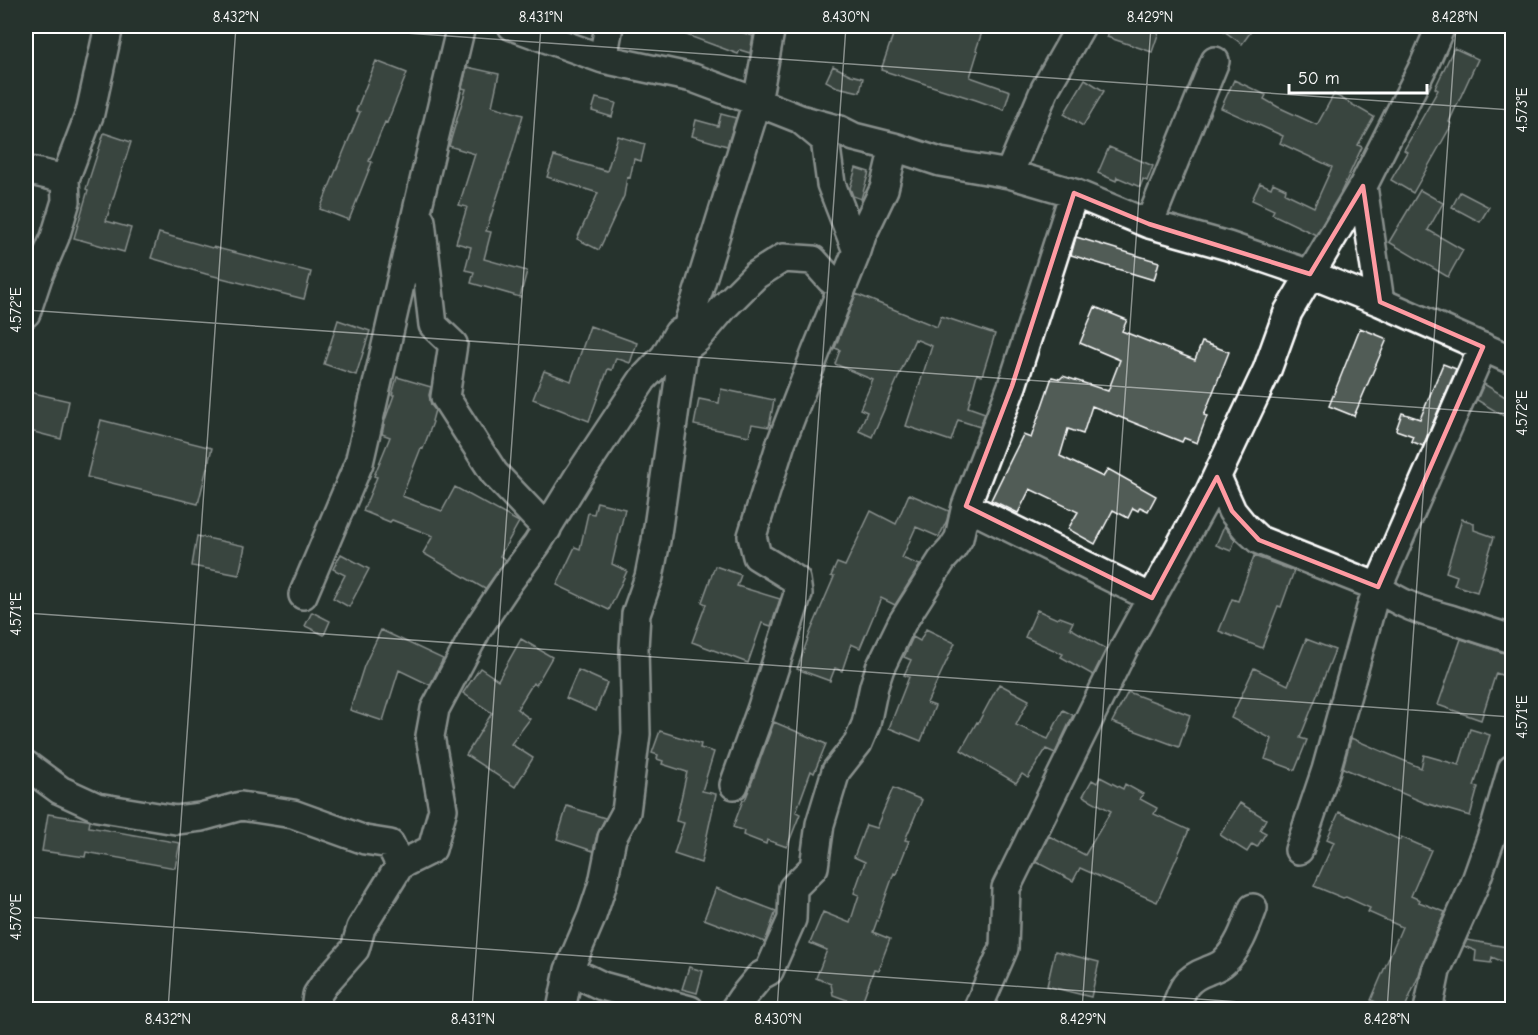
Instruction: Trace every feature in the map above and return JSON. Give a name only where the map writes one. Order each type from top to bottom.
[{"type":"street","points":[[26,313],[66,201],[65,179],[90,112],[109,26]]},
{"type":"street","points":[[303,595],[360,463],[461,26]]},
{"type":"street","points":[[512,26],[603,58],[693,78],[854,137],[940,162],[1009,174],[1074,193],[1149,224],[1228,246],[1310,274],[1512,360]]},
{"type":"street","points":[[603,58],[609,26]]},
{"type":"street","points":[[561,1010],[569,970],[603,883],[612,838],[626,812],[636,734],[634,648],[636,614],[649,577],[685,340],[757,102],[771,26]]},
{"type":"street","points":[[1009,174],[1045,89],[1081,26]]},
{"type":"street","points":[[977,1010],[1004,948],[1006,888],[1124,648],[1217,477],[1267,370],[1288,312],[1363,186],[1424,65],[1441,26]]},
{"type":"street","points":[[1149,224],[1215,61]]},
{"type":"street","points":[[800,119],[825,140],[831,184],[857,251]]},
{"type":"street","points":[[734,785],[798,594],[796,579],[758,556],[752,536],[781,443],[862,235],[884,189],[894,147]]},
{"type":"street","points":[[26,170],[65,179]]},
{"type":"street","points":[[1363,186],[1380,302]]},
{"type":"street","points":[[734,1010],[760,976],[769,971],[792,919],[793,888],[814,867],[819,824],[836,771],[858,743],[866,724],[880,668],[902,623],[959,537],[966,506],[1012,386],[1074,193]]},
{"type":"street","points":[[419,202],[433,325],[453,344],[445,397],[494,473],[547,529]]},
{"type":"street","points":[[315,1010],[317,995],[355,949],[361,928],[400,865],[432,849],[443,809],[430,736],[435,709],[478,628],[547,529],[643,378],[665,356],[678,333],[685,340],[697,339],[724,307],[756,275],[783,258],[813,261],[831,280],[844,282]]},
{"type":"street","points":[[1299,850],[1326,770],[1378,587],[1483,347]]},
{"type":"street","points":[[1217,477],[1232,511],[1258,540],[1378,587],[1390,597],[1427,612],[1512,639]]},
{"type":"street","points":[[966,506],[1152,598]]},
{"type":"street","points":[[26,765],[60,790],[97,807],[176,820],[201,817],[241,806],[293,814],[365,840],[390,844],[400,865]]},
{"type":"street","points":[[1428,1010],[1436,972],[1474,886],[1497,824],[1512,769]]},
{"type":"street","points":[[1175,1010],[1186,983],[1221,965],[1232,954],[1243,935],[1253,908]]},
{"type":"street","points":[[569,970],[602,986],[690,1010]]},
{"type":"highlighted area","points":[[1363,186],[1380,302],[1483,347],[1378,587],[1259,540],[1232,511],[1217,477],[1152,598],[966,506],[1012,386],[1074,193],[1149,224],[1310,274]]},
{"type":"building","points":[[665,26],[724,26],[753,36],[750,53],[740,50],[738,54]]},
{"type":"building","points":[[896,26],[958,26],[982,32],[970,77],[1010,91],[1004,110],[881,70]]},
{"type":"building","points":[[1111,26],[1161,26],[1152,52],[1107,37]]},
{"type":"building","points":[[1217,26],[1255,26],[1242,44]]},
{"type":"building","points":[[1454,48],[1478,59],[1449,122],[1452,124],[1413,193],[1391,180],[1407,152],[1404,150],[1438,90],[1435,88]]},
{"type":"building","points":[[376,61],[407,73],[369,161],[372,162],[349,220],[320,209],[360,112],[356,111]]},
{"type":"building","points":[[833,66],[863,78],[860,92],[837,87],[826,81]]},
{"type":"building","points":[[467,67],[499,74],[492,106],[523,115],[486,231],[491,232],[484,259],[527,271],[520,297],[471,283],[474,272],[465,270],[471,247],[456,243],[467,207],[459,205],[475,154],[449,146],[466,89],[462,88]]},
{"type":"building","points":[[1085,79],[1104,91],[1083,126],[1064,114]]},
{"type":"building","points":[[1234,80],[1266,95],[1264,99],[1278,107],[1317,125],[1334,94],[1374,117],[1358,145],[1362,147],[1340,194],[1316,235],[1272,214],[1274,210],[1252,200],[1260,183],[1271,188],[1273,183],[1286,189],[1285,193],[1314,207],[1332,167],[1280,143],[1283,136],[1221,108]]},
{"type":"building","points":[[596,98],[616,103],[612,117],[592,111]]},
{"type":"building","points":[[721,114],[736,118],[727,146],[692,136],[696,120],[718,126]]},
{"type":"building","points":[[104,133],[131,142],[106,221],[131,228],[124,252],[74,238],[88,190],[86,189]]},
{"type":"building","points":[[618,136],[645,144],[641,161],[634,159],[630,178],[627,177],[624,196],[599,250],[577,239],[598,193],[547,177],[554,156],[607,171]]},
{"type":"building","points":[[1109,147],[1153,166],[1147,181],[1143,179],[1140,187],[1117,177],[1116,181],[1098,173]]},
{"type":"building","points":[[856,168],[869,172],[861,199],[853,196],[850,188]]},
{"type":"building","points":[[1420,190],[1443,203],[1428,230],[1463,250],[1448,277],[1389,242]]},
{"type":"building","points":[[1460,192],[1489,207],[1480,222],[1452,207]]},
{"type":"building","points":[[159,233],[311,272],[304,299],[151,258]]},
{"type":"building","points":[[1076,237],[1159,262],[1154,280],[1071,255]]},
{"type":"building","points":[[856,294],[937,327],[941,316],[995,334],[982,376],[977,374],[968,407],[985,413],[980,427],[958,420],[951,441],[906,426],[932,346],[915,339],[872,437],[859,431],[867,412],[860,409],[873,380],[835,364],[840,350],[835,348]]},
{"type":"building","points":[[1095,307],[1127,320],[1122,331],[1195,360],[1202,342],[1229,352],[1204,415],[1207,416],[1197,443],[1184,438],[1182,442],[1092,406],[1083,434],[1068,429],[1060,456],[1103,477],[1108,469],[1156,496],[1148,511],[1140,507],[1138,511],[1133,508],[1128,518],[1113,510],[1095,544],[1068,529],[1078,512],[1030,489],[1018,513],[991,500],[1023,435],[1031,438],[1052,377],[1060,379],[1063,376],[1108,391],[1120,360],[1080,343]]},
{"type":"building","points":[[338,320],[370,331],[356,375],[324,364]]},
{"type":"building","points":[[590,326],[637,343],[630,363],[616,358],[612,370],[608,369],[589,421],[533,399],[544,371],[571,381]]},
{"type":"building","points":[[1360,328],[1387,339],[1354,416],[1329,406]]},
{"type":"building","points":[[1443,364],[1456,369],[1423,446],[1411,441],[1413,436],[1396,430],[1402,413],[1420,419]]},
{"type":"building","points":[[397,377],[431,387],[429,395],[431,405],[435,410],[423,449],[421,448],[402,496],[442,511],[455,487],[519,522],[500,556],[506,560],[485,589],[423,553],[433,536],[363,511],[390,437],[382,434]]},
{"type":"building","points":[[1484,384],[1512,401],[1512,421],[1477,400]]},
{"type":"building","points":[[721,389],[774,400],[769,427],[752,424],[749,436],[694,425],[699,399],[719,403]]},
{"type":"building","points":[[29,392],[69,401],[61,439],[26,430]]},
{"type":"building","points":[[101,420],[212,448],[198,504],[87,477]]},
{"type":"building","points":[[909,494],[949,511],[939,537],[916,527],[902,558],[920,565],[895,605],[881,598],[860,648],[851,644],[842,671],[835,668],[830,681],[797,669],[834,577],[831,576],[837,563],[845,566],[871,511],[896,524]]},
{"type":"building","points":[[597,502],[625,509],[612,564],[627,571],[609,610],[557,585],[575,547],[580,549],[588,513],[594,514]]},
{"type":"building","points":[[1462,519],[1474,523],[1474,530],[1494,537],[1477,592],[1454,585],[1457,576],[1446,572]]},
{"type":"building","points":[[1224,526],[1235,540],[1231,551],[1216,545]]},
{"type":"building","points":[[197,536],[245,546],[239,575],[192,566]]},
{"type":"building","points":[[341,554],[369,569],[349,607],[333,598],[345,575],[333,569]]},
{"type":"building","points":[[1254,556],[1294,571],[1281,607],[1278,606],[1262,648],[1219,631],[1232,599],[1238,601]]},
{"type":"building","points":[[715,566],[741,575],[737,586],[780,599],[771,626],[762,623],[748,663],[692,642],[706,604],[702,602]]},
{"type":"building","points":[[1037,610],[1057,619],[1060,617],[1073,622],[1070,628],[1106,649],[1093,675],[1061,657],[1063,654],[1025,637]]},
{"type":"building","points":[[312,612],[330,621],[324,635],[305,626]]},
{"type":"building","points":[[926,629],[955,643],[927,703],[935,706],[921,741],[889,728],[909,677],[904,675],[911,660],[904,657],[913,637],[920,641]]},
{"type":"building","points":[[381,630],[443,659],[430,685],[399,670],[383,721],[350,710],[364,666]]},
{"type":"building","points":[[521,639],[552,657],[536,685],[533,683],[517,709],[530,719],[511,744],[533,758],[515,787],[466,755],[492,713],[463,693],[480,668],[498,680]]},
{"type":"building","points":[[1306,639],[1335,650],[1300,738],[1307,740],[1295,770],[1265,759],[1272,739],[1231,718],[1254,668],[1288,685]]},
{"type":"building","points":[[1461,639],[1512,654],[1512,679],[1496,673],[1481,720],[1438,705]]},
{"type":"building","points":[[578,670],[607,683],[596,711],[566,698]]},
{"type":"building","points":[[999,684],[1029,700],[1016,725],[1048,739],[1063,710],[1073,715],[1055,753],[1046,749],[1028,778],[1022,774],[1016,783],[961,750]]},
{"type":"building","points":[[1128,692],[1190,715],[1179,747],[1112,722]]},
{"type":"building","points":[[774,722],[826,744],[814,773],[811,771],[796,812],[800,814],[787,847],[767,840],[766,844],[743,835],[744,831],[733,827]]},
{"type":"building","points":[[1470,729],[1490,735],[1474,786],[1478,787],[1470,816],[1425,803],[1343,768],[1351,738],[1421,768],[1424,755],[1459,765]]},
{"type":"building","points":[[660,731],[701,744],[700,748],[714,752],[702,791],[716,794],[701,863],[674,854],[684,823],[676,821],[687,772],[662,764],[663,761],[657,759],[658,755],[652,753]]},
{"type":"building","points":[[1100,777],[1123,789],[1125,784],[1143,794],[1140,799],[1157,808],[1154,814],[1189,830],[1157,902],[1080,868],[1073,881],[1036,862],[1049,836],[1085,855],[1111,811],[1083,796],[1092,780],[1097,783]]},
{"type":"building","points":[[893,788],[922,800],[905,840],[909,841],[896,874],[894,873],[873,932],[890,939],[878,970],[874,969],[861,1005],[833,995],[831,984],[816,978],[827,950],[810,943],[823,912],[850,923],[859,895],[854,893],[865,862],[854,857],[866,825],[876,828]]},
{"type":"building","points":[[1240,803],[1266,819],[1260,830],[1266,833],[1257,847],[1252,844],[1247,852],[1220,835]]},
{"type":"building","points":[[567,806],[605,818],[593,851],[557,839]]},
{"type":"building","points":[[1339,812],[1400,840],[1401,837],[1431,850],[1411,896],[1420,900],[1419,902],[1445,912],[1404,1010],[1394,1010],[1371,1000],[1402,927],[1368,912],[1370,908],[1314,886],[1334,842],[1327,839]]},
{"type":"building","points":[[48,814],[87,820],[90,821],[89,827],[180,843],[175,868],[86,852],[85,857],[42,851]]},
{"type":"building","points":[[716,888],[776,911],[765,942],[704,919]]},
{"type":"building","points":[[1467,940],[1512,948],[1512,966],[1492,957],[1491,963],[1475,961],[1476,951],[1464,946]]},
{"type":"building","points":[[1055,951],[1099,962],[1091,997],[1047,986]]},
{"type":"building","points":[[689,967],[703,971],[697,993],[682,989]]}]
